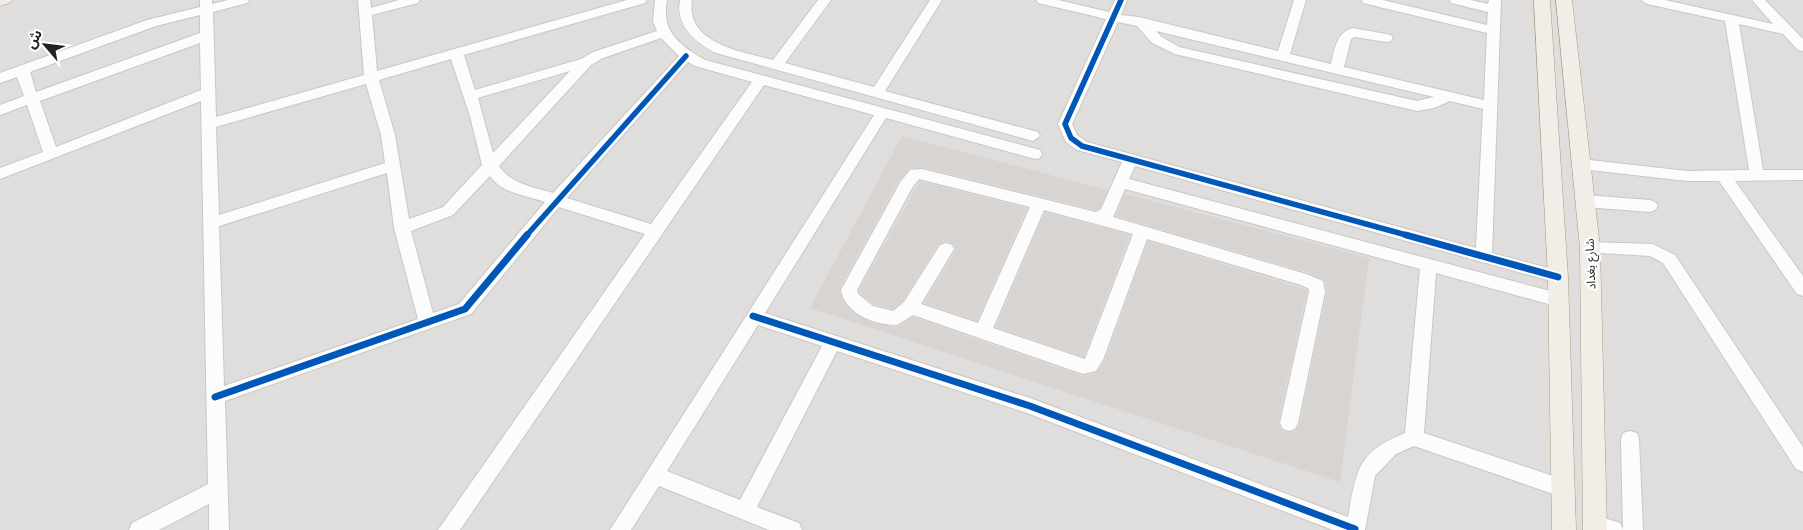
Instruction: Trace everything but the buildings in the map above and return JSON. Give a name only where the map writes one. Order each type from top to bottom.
[{"type":"main road","points":[[0,2],[4,0]]},
{"type":"main road","points":[[1542,0],[1559,300],[1564,530]]},
{"type":"main road","name":"شارع بغداد","points":[[1564,0],[1590,248],[1601,528]]},
{"type":"main road","points":[[1548,100],[1574,105]]},
{"type":"street","points":[[0,78],[206,4],[242,0]]},
{"type":"street","points":[[414,0],[365,6],[371,77],[388,135],[402,228],[426,322]]},
{"type":"street","points":[[209,124],[641,0]]},
{"type":"street","points":[[661,0],[659,21],[664,33],[673,45],[686,56],[716,68],[1035,154]]},
{"type":"street","points":[[686,0],[685,15],[690,26],[709,44],[734,54],[1033,136]]},
{"type":"street","points":[[776,66],[825,0]]},
{"type":"street","points":[[877,93],[936,0]]},
{"type":"street","points":[[1042,0],[1491,106]]},
{"type":"street","points":[[1121,0],[1065,124],[1071,138],[1082,146],[1558,277]]},
{"type":"street","points":[[1283,56],[1300,0]]},
{"type":"street","points":[[1368,0],[1494,31]]},
{"type":"street","points":[[1455,0],[1495,5],[1484,257]]},
{"type":"street","points":[[1647,0],[1788,31]]},
{"type":"street","points":[[1758,0],[1802,44]]},
{"type":"street","points":[[206,4],[218,530]]},
{"type":"street","points":[[1731,18],[1757,176]]},
{"type":"street","points":[[1139,22],[1157,40],[1175,50],[1417,106],[1429,105],[1449,96]]},
{"type":"street","points":[[1337,69],[1345,37],[1353,32],[1386,38]]},
{"type":"street","points":[[470,96],[586,62],[598,55],[664,33]]},
{"type":"street","points":[[0,110],[206,36]]},
{"type":"street","points":[[456,53],[487,160],[499,178],[510,185],[654,231]]},
{"type":"street","points":[[215,397],[465,309],[556,200],[686,56]]},
{"type":"street","points":[[402,228],[448,211],[586,62]]},
{"type":"street","points":[[22,70],[51,154]]},
{"type":"street","points":[[448,530],[760,80]]},
{"type":"street","points":[[0,174],[208,93]]},
{"type":"street","points":[[620,530],[882,113]]},
{"type":"street","points":[[1098,218],[1107,213],[1130,160]]},
{"type":"street","points":[[1580,164],[1687,176],[1803,175]]},
{"type":"street","points":[[211,223],[393,166]]},
{"type":"street","points":[[946,249],[910,307],[897,318],[893,319],[861,307],[853,302],[849,295],[849,290],[911,176],[922,174],[1098,218],[1306,280],[1317,286],[1317,292],[1289,423]]},
{"type":"street","points":[[1723,176],[1803,289]]},
{"type":"street","points":[[1120,182],[1559,300]]},
{"type":"street","points":[[1585,202],[1650,206]]},
{"type":"street","points":[[983,332],[1039,203]]},
{"type":"street","points":[[910,307],[1083,367],[1090,366],[1142,231]]},
{"type":"street","points":[[1590,248],[1653,250],[1669,259],[1794,435],[1803,462]]},
{"type":"street","points":[[1414,438],[1429,265]]},
{"type":"street","points":[[753,316],[1030,406],[1355,530],[1366,472],[1389,448],[1414,438],[1562,488]]},
{"type":"street","points":[[744,511],[833,342]]},
{"type":"street","points":[[1630,439],[1633,530]]},
{"type":"street","points":[[654,476],[792,530]]},
{"type":"street","points":[[138,530],[218,489]]},
{"type":"shaded area","points":[[0,0],[1803,0],[1803,530],[0,530]]},
{"type":"cycle path","points":[[1121,0],[1065,124],[1071,138],[1082,146],[1558,277]]},
{"type":"cycle path","points":[[215,397],[465,309],[556,200],[686,56]]},
{"type":"cycle path","points":[[753,316],[1030,406],[1355,529]]}]
